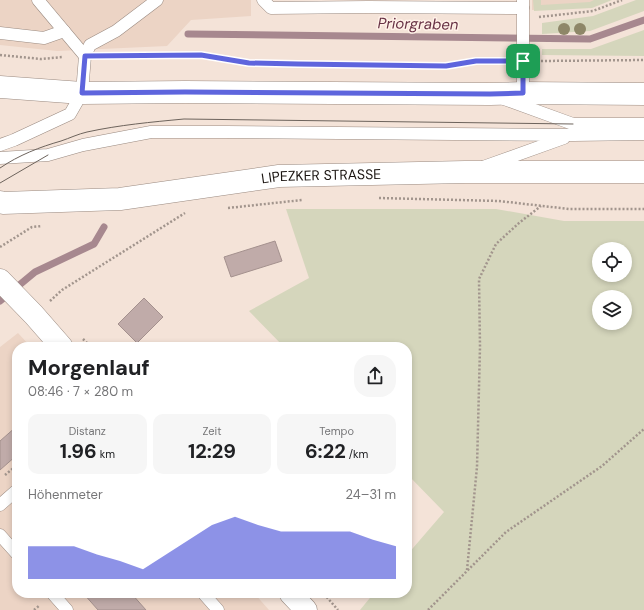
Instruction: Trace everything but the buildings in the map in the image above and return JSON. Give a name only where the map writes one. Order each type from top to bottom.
[{"type":"main road","points":[[0,87],[82,93],[644,94]]},
{"type":"main road","name":"LIPEZKER STRASSE","points":[[1,204],[120,199],[279,176],[468,172],[644,172]]},
{"type":"main road","points":[[0,280],[57,342]]},
{"type":"main road","points":[[295,598],[306,610]]},
{"type":"lane","points":[[38,0],[85,56]]},
{"type":"lane","points":[[0,145],[70,114],[82,93],[85,56],[90,45],[116,31],[157,0]]},
{"type":"lane","points":[[263,0],[271,8],[368,7],[523,9],[523,93]]},
{"type":"lane","points":[[0,33],[44,38],[64,31]]},
{"type":"lane","points":[[490,94],[573,124],[644,124]]},
{"type":"lane","points":[[0,158],[48,155],[83,145],[150,132],[573,135],[644,134]]},
{"type":"lane","points":[[468,172],[573,135]]},
{"type":"lane","points":[[0,505],[12,494]]},
{"type":"lane","points":[[0,535],[12,548]]},
{"type":"lane","points":[[56,598],[67,610]]},
{"type":"lane","points":[[207,598],[218,610]]},
{"type":"path","points":[[523,9],[536,18],[593,11],[622,0]]},
{"type":"path","points":[[0,55],[41,59],[85,56],[201,55],[249,63],[446,66],[476,61],[644,60]]},
{"type":"path","points":[[375,198],[499,201],[569,209],[644,209]]},
{"type":"path","points":[[225,208],[303,200]]},
{"type":"path","points":[[467,570],[477,467],[480,347],[479,279],[496,244],[519,223],[541,206]]},
{"type":"path","points":[[46,305],[62,290],[186,213]]},
{"type":"path","points":[[428,610],[506,532],[602,466],[644,429]]},
{"type":"path","points":[[0,480],[12,469]]},
{"type":"path","points":[[327,598],[338,610]]},
{"type":"shaded area","points":[[0,0],[251,0],[251,16],[191,20],[167,46],[57,51],[0,45]]},
{"type":"shaded area","points":[[532,0],[609,0],[591,6],[532,10]]},
{"type":"shaded area","points":[[18,333],[26,342],[12,342],[12,598],[258,598],[269,610],[0,610],[0,347]]},
{"type":"green space","points":[[533,0],[541,0],[541,5],[590,2],[594,0],[612,0],[592,8],[534,11]]},
{"type":"green space","points":[[636,0],[644,0],[644,11],[590,31],[542,34],[542,23],[593,16]]},
{"type":"green space","points":[[644,30],[644,56],[542,55],[542,49],[591,49]]},
{"type":"green space","points":[[286,209],[496,209],[564,221],[644,221],[644,610],[360,610],[370,598],[412,598],[412,549],[444,512],[412,479],[412,342],[279,342],[249,311],[309,278]]},
{"type":"waterway","name":"Priorgraben","points":[[188,34],[590,39],[644,20]]},
{"type":"waterway","name":"Priorgraben","points":[[0,301],[35,272],[94,244],[104,227]]},
{"type":"tram line","points":[[0,168],[30,152],[84,133],[123,126],[184,119],[573,124]]},
{"type":"tram line","points":[[0,183],[48,155]]},
{"type":"route","points":[[201,55],[249,63],[446,66],[476,61],[523,61],[523,93],[82,93],[85,56],[201,55]]}]
